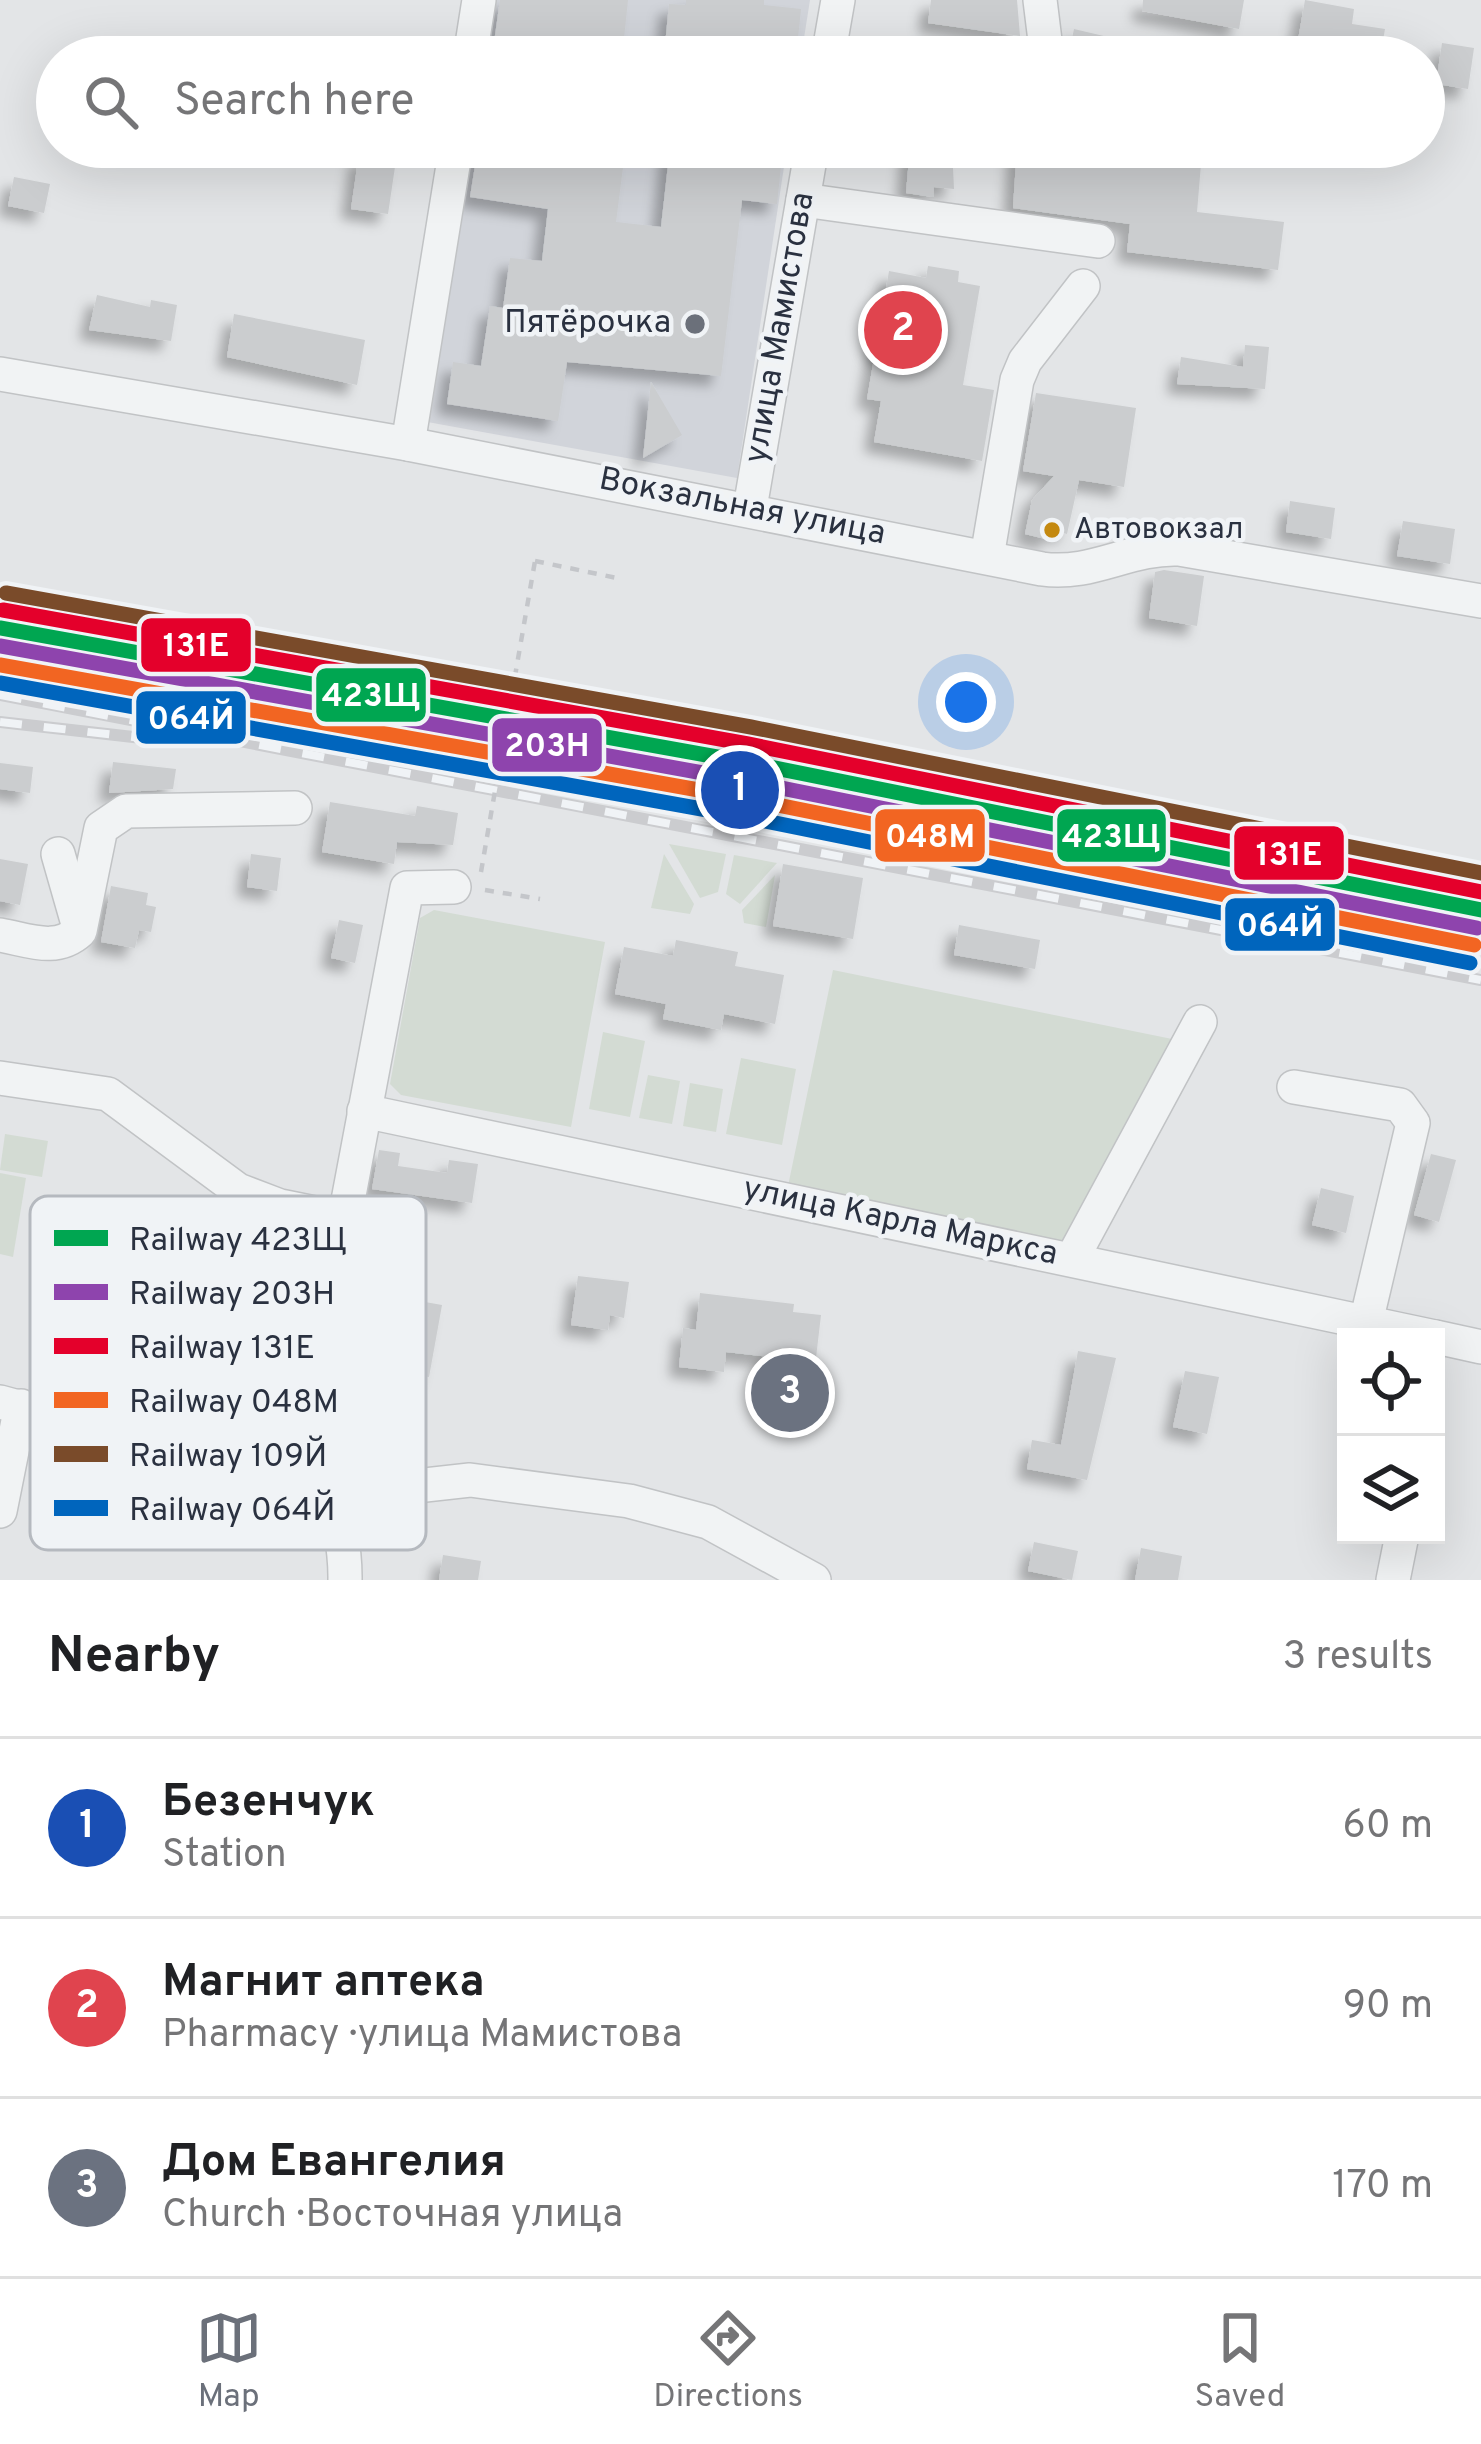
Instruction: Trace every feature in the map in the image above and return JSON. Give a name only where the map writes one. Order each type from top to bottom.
[{"type":"street","points":[[473,36],[479,0]]},
{"type":"street","points":[[832,36],[838,0]]},
{"type":"street","points":[[1040,0],[1044,36]]},
{"type":"street","points":[[408,444],[453,168]]},
{"type":"street","name":"улица Мамистова","points":[[750,508],[808,168]]},
{"type":"street","points":[[803,200],[1098,241]]},
{"type":"street","points":[[987,557],[1017,380],[1024,361],[1083,286]]},
{"type":"street","name":"Вокзальная улица","points":[[0,374],[408,444],[1069,572],[1099,568],[1132,551],[1179,549],[1481,601]]},
{"type":"street","points":[[0,934],[51,945],[68,942],[80,931],[101,828],[109,818],[126,811],[295,808]]},
{"type":"street","points":[[58,854],[80,931]]},
{"type":"street","points":[[348,1196],[407,888],[454,887]]},
{"type":"street","points":[[1072,1259],[1200,1022]]},
{"type":"street","points":[[0,1078],[108,1094],[238,1190],[254,1196]]},
{"type":"street","points":[[1294,1087],[1400,1105],[1413,1123],[1366,1322]]},
{"type":"street","name":"улица Карла Маркса","points":[[364,1111],[1386,1328]]},
{"type":"street","name":"улица Карла Маркса","points":[[1445,1344],[1481,1347]]},
{"type":"street","points":[[0,1511],[10,1404]]},
{"type":"street","points":[[426,1485],[470,1480],[629,1501],[708,1522],[809,1579]]},
{"type":"street","points":[[1394,1580],[1400,1544]]},
{"type":"street","points":[[341,1550],[345,1580]]},
{"type":"path","points":[[540,899],[478,889],[535,561],[617,578]]},
{"type":"path","points":[[504,743],[616,764]]},
{"type":"path","points":[[613,782],[619,751]]},
{"type":"shaded area","points":[[492,0],[810,0],[804,36],[486,36]]},
{"type":"shaded area","points":[[464,168],[784,168],[737,478],[422,421]]},
{"type":"shaded area","points":[[669,844],[726,854],[718,892],[700,898]]},
{"type":"shaded area","points":[[664,854],[694,904],[690,914],[651,908]]},
{"type":"shaded area","points":[[734,855],[777,863],[740,904],[726,894]]},
{"type":"shaded area","points":[[775,875],[766,927],[744,923],[742,910]]},
{"type":"shaded area","points":[[434,910],[605,942],[571,1127],[401,1095],[390,1084],[420,918]]},
{"type":"shaded area","points":[[833,970],[1177,1040],[1066,1242],[788,1186]]},
{"type":"shaded area","points":[[603,1032],[645,1041],[630,1117],[589,1109]]},
{"type":"shaded area","points":[[741,1058],[796,1069],[782,1145],[726,1134]]},
{"type":"shaded area","points":[[648,1075],[680,1081],[672,1124],[639,1118]]},
{"type":"shaded area","points":[[690,1083],[723,1089],[716,1132],[683,1126]]},
{"type":"shaded area","points":[[5,1134],[48,1141],[42,1177],[0,1170]]},
{"type":"shaded area","points":[[0,1173],[26,1178],[13,1257],[0,1254]]},
{"type":"building","points":[[500,0],[628,0],[624,36],[495,36]]},
{"type":"building","points":[[686,0],[764,0],[764,5],[801,9],[798,36],[666,36],[669,4],[686,5]]},
{"type":"building","points":[[931,0],[1017,0],[1020,36],[928,23]]},
{"type":"building","points":[[1143,0],[1244,0],[1239,29],[1142,11]]},
{"type":"building","points":[[1305,0],[1354,9],[1352,24],[1385,29],[1384,36],[1299,36]]},
{"type":"building","points":[[1074,29],[1104,36],[1072,36]]},
{"type":"building","points":[[1445,43],[1474,48],[1468,89],[1445,85]]},
{"type":"building","points":[[357,168],[395,168],[388,214],[351,209]]},
{"type":"building","points":[[475,168],[623,168],[616,222],[661,227],[668,168],[781,168],[777,204],[742,200],[721,376],[567,362],[558,421],[447,404],[453,362],[481,366],[490,306],[503,308],[510,258],[542,261],[548,209],[470,197]]},
{"type":"building","points":[[908,168],[953,168],[954,189],[934,187],[933,197],[906,193]]},
{"type":"building","points":[[1016,168],[1201,168],[1197,212],[1284,222],[1278,270],[1127,252],[1130,224],[1013,208]]},
{"type":"building","points":[[14,177],[50,184],[44,213],[8,206]]},
{"type":"building","points":[[928,266],[959,271],[958,282],[980,286],[963,385],[994,390],[982,461],[874,442],[881,401],[867,399],[889,271],[926,278]]},
{"type":"building","points":[[97,295],[150,307],[151,300],[177,305],[171,341],[89,330]]},
{"type":"building","points":[[234,314],[365,340],[357,385],[227,357]]},
{"type":"building","points":[[1245,345],[1269,347],[1265,389],[1177,384],[1181,357],[1243,367]]},
{"type":"building","points":[[651,382],[682,435],[643,458]]},
{"type":"building","points":[[1036,393],[1136,408],[1124,487],[1079,480],[1067,534],[1052,530],[1050,540],[1025,534],[1032,500],[1054,476],[1023,471]]},
{"type":"building","points":[[1290,501],[1335,508],[1331,539],[1286,532]]},
{"type":"building","points":[[1403,521],[1455,529],[1450,564],[1397,556]]},
{"type":"building","points":[[1155,572],[1204,576],[1197,626],[1149,618]]},
{"type":"building","points":[[113,762],[176,769],[173,789],[109,793]]},
{"type":"building","points":[[0,763],[33,767],[30,793],[0,789]]},
{"type":"building","points":[[330,802],[415,816],[417,806],[458,813],[453,845],[397,842],[394,864],[322,852]]},
{"type":"building","points":[[251,854],[281,858],[277,891],[247,887]]},
{"type":"building","points":[[0,859],[28,864],[20,905],[0,901]]},
{"type":"building","points":[[783,864],[863,878],[853,939],[773,926]]},
{"type":"building","points":[[111,886],[148,893],[146,905],[156,907],[151,932],[139,930],[135,948],[101,942]]},
{"type":"building","points":[[339,920],[363,925],[355,963],[331,958]]},
{"type":"building","points":[[959,925],[1040,940],[1035,969],[954,955]]},
{"type":"building","points":[[676,940],[738,952],[735,966],[784,975],[775,1024],[724,1014],[721,1030],[663,1019],[666,1004],[615,994],[624,947],[673,956]]},
{"type":"building","points":[[379,1150],[400,1153],[398,1166],[447,1173],[449,1160],[478,1164],[472,1203],[372,1189]]},
{"type":"building","points":[[1431,1154],[1456,1160],[1439,1222],[1414,1215]]},
{"type":"building","points":[[1321,1188],[1354,1196],[1346,1233],[1312,1225]]},
{"type":"building","points":[[578,1276],[629,1282],[624,1318],[610,1315],[608,1330],[571,1325]]},
{"type":"building","points":[[700,1293],[794,1304],[793,1312],[821,1315],[810,1409],[773,1404],[779,1358],[726,1352],[724,1372],[679,1367],[683,1328],[696,1330]]},
{"type":"building","points":[[426,1302],[442,1305],[426,1377]]},
{"type":"building","points":[[1078,1351],[1116,1358],[1087,1480],[1027,1469],[1032,1440],[1061,1445]]},
{"type":"building","points":[[1185,1371],[1219,1377],[1207,1434],[1173,1427]]},
{"type":"building","points":[[1034,1542],[1078,1551],[1072,1580],[1028,1571]]},
{"type":"building","points":[[1141,1548],[1182,1556],[1178,1580],[1135,1580]]},
{"type":"building","points":[[443,1555],[481,1561],[478,1580],[439,1580]]},
{"type":"railway","points":[[0,607],[746,740],[1481,888]]},
{"type":"railway","points":[[0,695],[1481,980]]},
{"type":"railway","points":[[0,722],[142,738]]},
{"type":"rail line","name":"109Й","points":[[6,593],[751,727],[1481,873]]},
{"type":"rail line","name":"131Е","points":[[3,610],[748,744],[1481,892]]},
{"type":"rail line","name":"423Щ","points":[[0,628],[745,762],[1481,910]]},
{"type":"rail line","name":"203Н","points":[[0,646],[742,780],[1477,928]]},
{"type":"rail line","name":"048М","points":[[0,665],[738,797],[1474,945]]},
{"type":"rail line","name":"064Й","points":[[0,683],[735,815],[1470,963]]},
{"type":"place","name":"Пятёрочка","points":[[695,324]]},
{"type":"place","name":"Магнит аптека","points":[[903,330]]},
{"type":"place","name":"Автовокзал","points":[[1052,530]]},
{"type":"place","name":"Безенчук","points":[[740,790]]},
{"type":"place","name":"Дом Евангелия","points":[[790,1393]]}]
